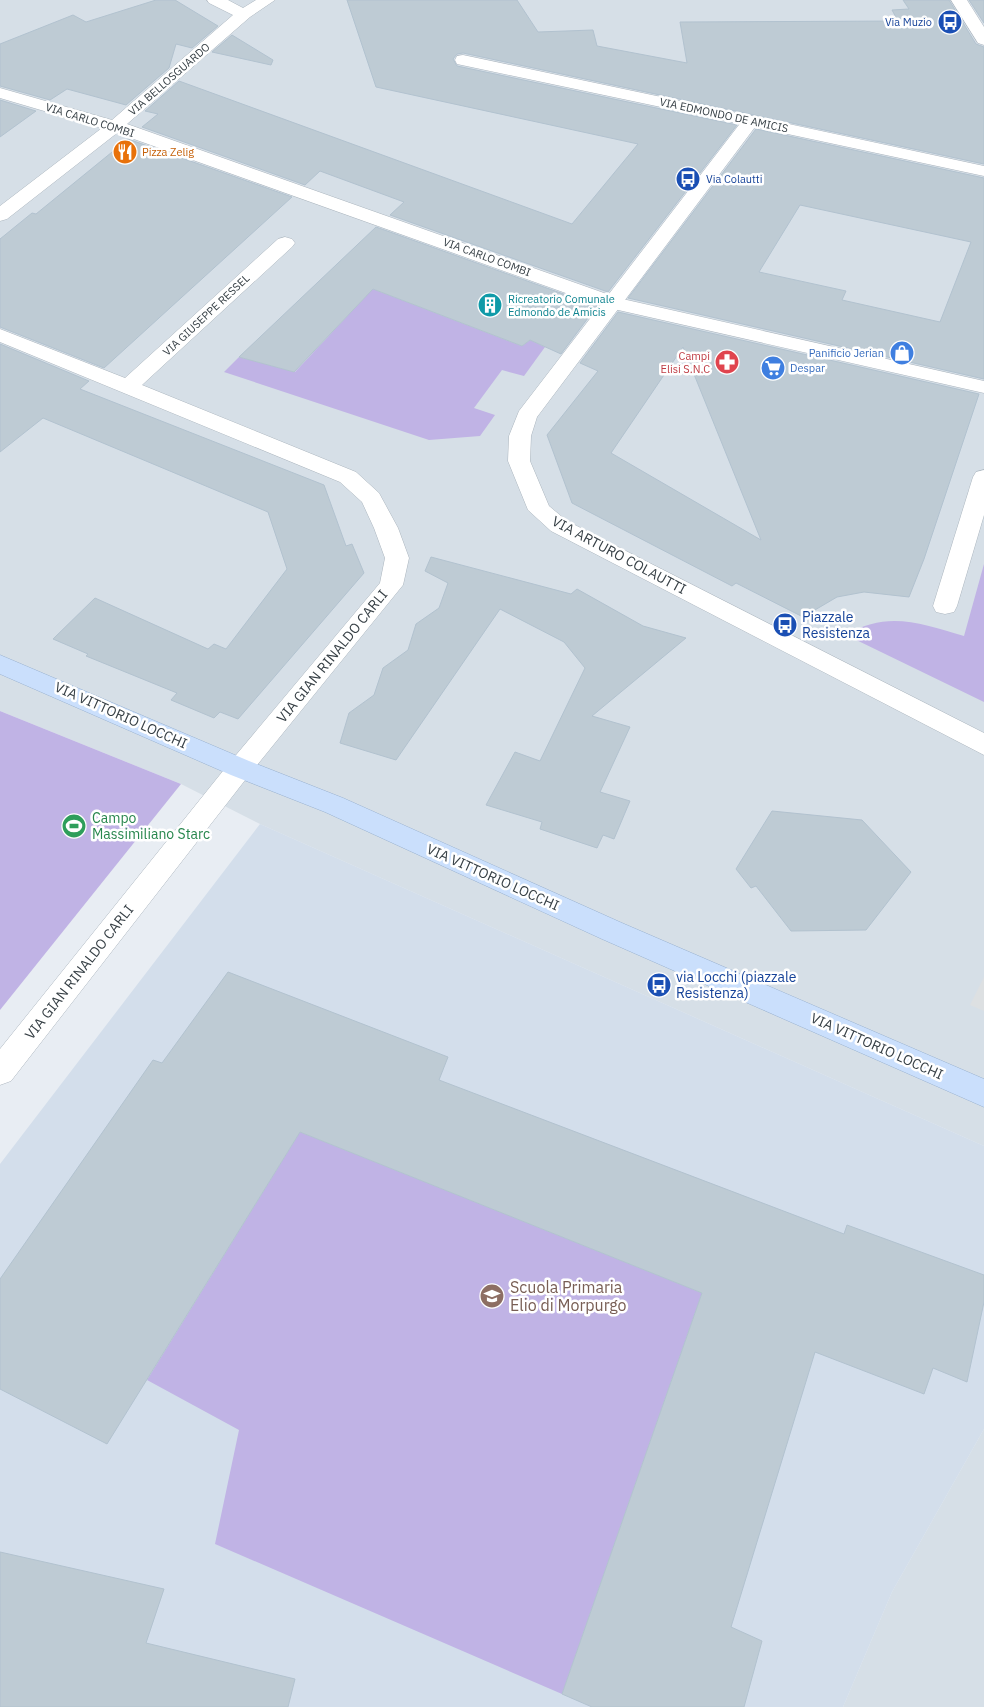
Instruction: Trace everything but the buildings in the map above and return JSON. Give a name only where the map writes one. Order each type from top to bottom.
[{"type":"main road","name":"VIA VITTORIO LOCCHI","points":[[0,664],[240,768],[334,806],[612,931],[984,1093]]},
{"type":"street","points":[[214,0],[244,14]]},
{"type":"street","name":"VIA BELLOSGUARDO","points":[[0,215],[115,126],[244,14],[267,0]]},
{"type":"street","points":[[959,0],[984,40]]},
{"type":"street","name":"VIA EDMONDO DE AMICIS","points":[[463,60],[984,171]]},
{"type":"street","name":"VIA CARLO COMBI","points":[[0,92],[115,126],[612,303],[984,387]]},
{"type":"street","name":"VIA ARTURO COLAUTTI","points":[[751,121],[527,416],[520,436],[519,461],[538,510],[559,526],[984,745]]},
{"type":"street","name":"VIA GIUSEPPE RESSEL","points":[[128,388],[285,242]]},
{"type":"street","name":"VIA GIAN RINALDO CARLI","points":[[0,335],[348,477],[371,498],[386,528],[397,558],[391,585],[240,768],[0,1072]]},
{"type":"street","points":[[945,606],[984,478]]},
{"type":"shaded area","points":[[0,0],[984,0],[984,1146],[260,824],[181,784],[0,711]]},
{"type":"shaded area","points":[[347,279],[522,346],[530,340],[545,347],[524,376],[502,370],[474,408],[495,415],[480,436],[429,440],[224,372],[239,357],[295,372],[366,296]]},
{"type":"shaded area","points":[[984,564],[984,702],[846,635],[861,627],[890,621],[919,624],[964,636]]},
{"type":"shaded area","name":"Campo Massimiliano Starc","points":[[0,711],[181,784],[0,1010]]},
{"type":"shaded area","name":"Scuola Primaria Elio di Morpurgo","points":[[260,824],[984,1146],[984,1429],[892,1592],[843,1707],[0,1707],[0,1164]]},
{"type":"shaded area","points":[[984,977],[984,1011],[970,1005]]},
{"type":"shaded area","points":[[300,1132],[702,1293],[562,1694],[215,1544],[239,1430],[147,1380]]},
{"type":"shaded area","points":[[984,1429],[984,1707],[843,1707],[892,1592]]},
{"type":"place","name":"Via Muzio","points":[[950,22]]},
{"type":"place","name":"Pizza Zelig","points":[[125,152]]},
{"type":"place","name":"Via Colautti","points":[[688,179]]},
{"type":"place","name":"Ricreatorio Comunale Edmondo de Amicis","points":[[490,305]]},
{"type":"place","name":"Panificio Jerian","points":[[902,353]]},
{"type":"place","name":"Campi Elisi S.N.C","points":[[727,362]]},
{"type":"place","name":"Despar","points":[[773,368]]},
{"type":"place","name":"Piazzale Resistenza","points":[[785,625]]},
{"type":"place","name":"Campo Massimiliano Starc","points":[[74,826]]},
{"type":"place","name":"via Locchi (piazzale Resistenza)","points":[[659,985]]},
{"type":"place","name":"Scuola Primaria Elio di Morpurgo","points":[[492,1296]]}]
